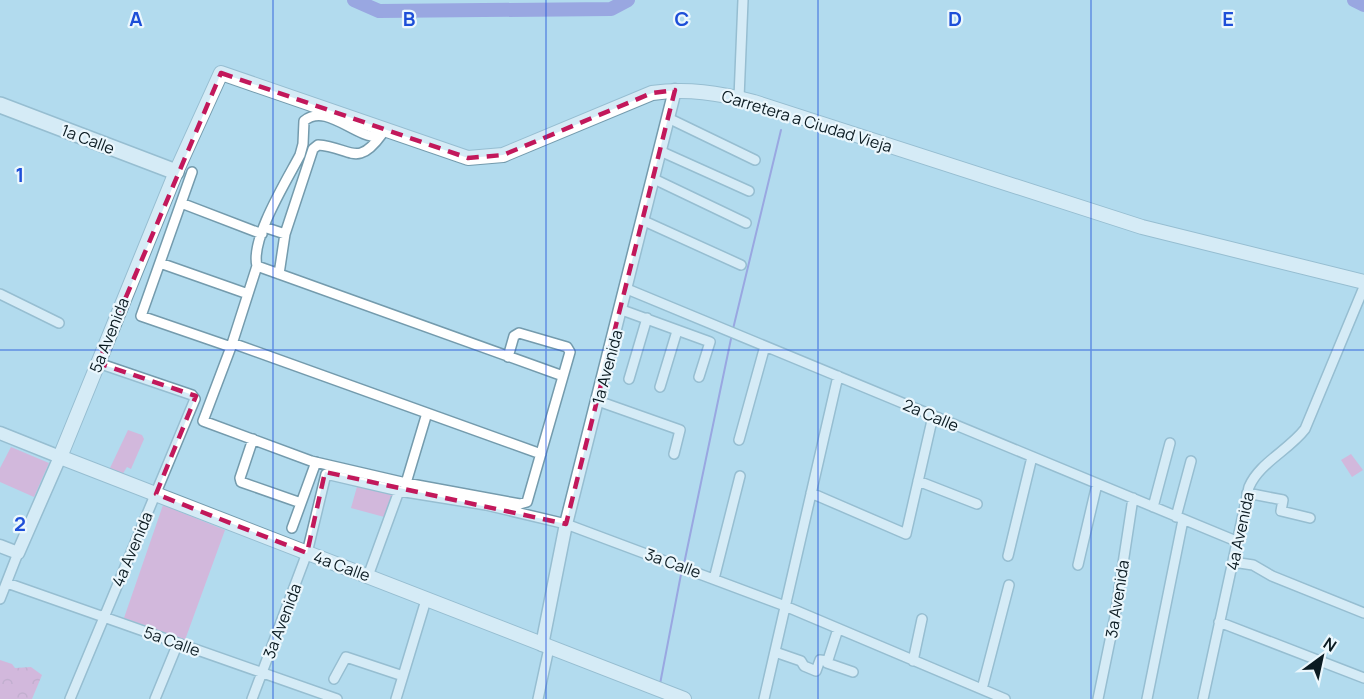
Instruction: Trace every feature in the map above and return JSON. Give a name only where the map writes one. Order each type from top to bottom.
[{"type":"main road","name":"Carretera a Ciudad Vieja","points":[[221,73],[382,133],[468,158],[503,155],[652,93],[678,90],[739,98],[1142,227],[1364,282]]},
{"type":"main road","name":"5a Avenida","points":[[60,457],[176,172],[221,73]]},
{"type":"main road","name":"1a Calle","points":[[0,105],[176,172]]},
{"type":"main road","name":"4a Calle","points":[[60,457],[684,699]]},
{"type":"street","points":[[739,98],[743,0]]},
{"type":"street","name":"1a Avenida","points":[[538,699],[566,524],[622,310],[668,118],[678,90]]},
{"type":"street","points":[[382,133],[364,135],[319,114],[310,116],[304,121],[300,155],[263,230],[255,258],[257,266],[232,345],[203,421],[316,462],[406,483],[520,504],[527,502],[570,352],[567,347],[519,333],[514,336],[508,357]]},
{"type":"street","points":[[668,118],[755,160]]},
{"type":"street","points":[[279,274],[285,234],[313,149],[318,145],[325,145],[345,152],[362,154],[371,150],[382,133]]},
{"type":"street","points":[[660,151],[749,191]]},
{"type":"street","points":[[192,172],[141,315],[541,454]]},
{"type":"street","points":[[654,179],[746,223]]},
{"type":"street","points":[[181,204],[263,230],[285,234]]},
{"type":"street","points":[[644,221],[741,265]]},
{"type":"street","points":[[160,263],[248,294]]},
{"type":"street","points":[[257,266],[563,375]]},
{"type":"street","name":"4a Avenida","points":[[1203,699],[1236,541],[1252,479],[1293,444],[1305,429],[1364,287]]},
{"type":"street","name":"2a Calle","points":[[627,289],[1236,541]]},
{"type":"street","points":[[0,294],[59,323]]},
{"type":"street","points":[[622,310],[710,342],[699,377]]},
{"type":"street","points":[[629,379],[647,318]]},
{"type":"street","points":[[660,387],[677,331]]},
{"type":"street","points":[[739,440],[765,346]]},
{"type":"street","name":"4a Avenida","points":[[70,699],[195,399],[192,395],[98,363]]},
{"type":"street","points":[[764,699],[838,376]]},
{"type":"street","points":[[598,400],[680,430],[674,454]]},
{"type":"street","points":[[406,483],[427,413]]},
{"type":"street","points":[[811,493],[906,534],[933,416]]},
{"type":"street","name":"4a Calle","points":[[0,433],[60,457]]},
{"type":"street","points":[[253,439],[240,478],[241,482],[301,503]]},
{"type":"street","points":[[1153,507],[1170,443]]},
{"type":"street","name":"5a Avenida","points":[[0,599],[60,457]]},
{"type":"street","points":[[1008,556],[1032,457]]},
{"type":"street","points":[[1147,699],[1191,461]]},
{"type":"street","points":[[292,528],[316,462]]},
{"type":"street","name":"3a Calle","points":[[326,474],[399,491],[486,505],[566,524],[785,606],[1005,699]]},
{"type":"street","name":"3a Avenida","points":[[252,699],[307,554],[326,474]]},
{"type":"street","points":[[714,579],[740,476]]},
{"type":"street","points":[[918,481],[977,504]]},
{"type":"street","points":[[1078,565],[1097,484]]},
{"type":"street","points":[[368,576],[399,491]]},
{"type":"street","points":[[1247,493],[1283,500],[1281,510],[1310,518]]},
{"type":"street","name":"3a Avenida","points":[[1098,699],[1115,616],[1133,498]]},
{"type":"street","points":[[0,546],[18,553]]},
{"type":"street","points":[[1233,562],[1253,565],[1272,576],[1364,613]]},
{"type":"street","name":"5a Calle","points":[[7,583],[104,615],[337,699]]},
{"type":"street","points":[[982,689],[1009,585]]},
{"type":"street","points":[[396,699],[426,600]]},
{"type":"street","points":[[913,661],[922,619]]},
{"type":"street","points":[[1220,622],[1364,678]]},
{"type":"street","points":[[828,661],[838,629]]},
{"type":"street","points":[[155,699],[178,643]]},
{"type":"street","points":[[775,652],[801,661],[804,666],[816,671],[820,660],[828,661],[828,664],[852,672]]},
{"type":"street","points":[[334,679],[346,657],[403,676]]},
{"type":"highlighted area","points":[[221,73],[468,158],[503,155],[652,93],[675,90],[566,524],[325,472],[307,553],[156,494],[196,396],[98,363]]},
{"type":"green space","points":[[128,430],[142,435],[144,439],[131,469],[127,467],[122,475],[110,468]]},
{"type":"green space","points":[[11,447],[49,463],[34,497],[0,482],[0,468]]},
{"type":"green space","points":[[1351,454],[1363,470],[1352,477],[1341,460]]},
{"type":"green space","points":[[358,483],[395,493],[388,518],[351,508]]},
{"type":"green space","points":[[163,505],[225,530],[185,640],[124,618]]},
{"type":"green space","points":[[0,660],[12,664],[15,668],[31,667],[42,675],[32,699],[0,699]]},
{"type":"waterway","points":[[354,0],[379,11],[611,9],[628,0]]},
{"type":"waterway","points":[[1354,0],[1364,5]]},
{"type":"waterway","points":[[733,329],[781,130]]},
{"type":"waterway","points":[[684,564],[732,334]]},
{"type":"waterway","points":[[660,684],[682,569]]}]
